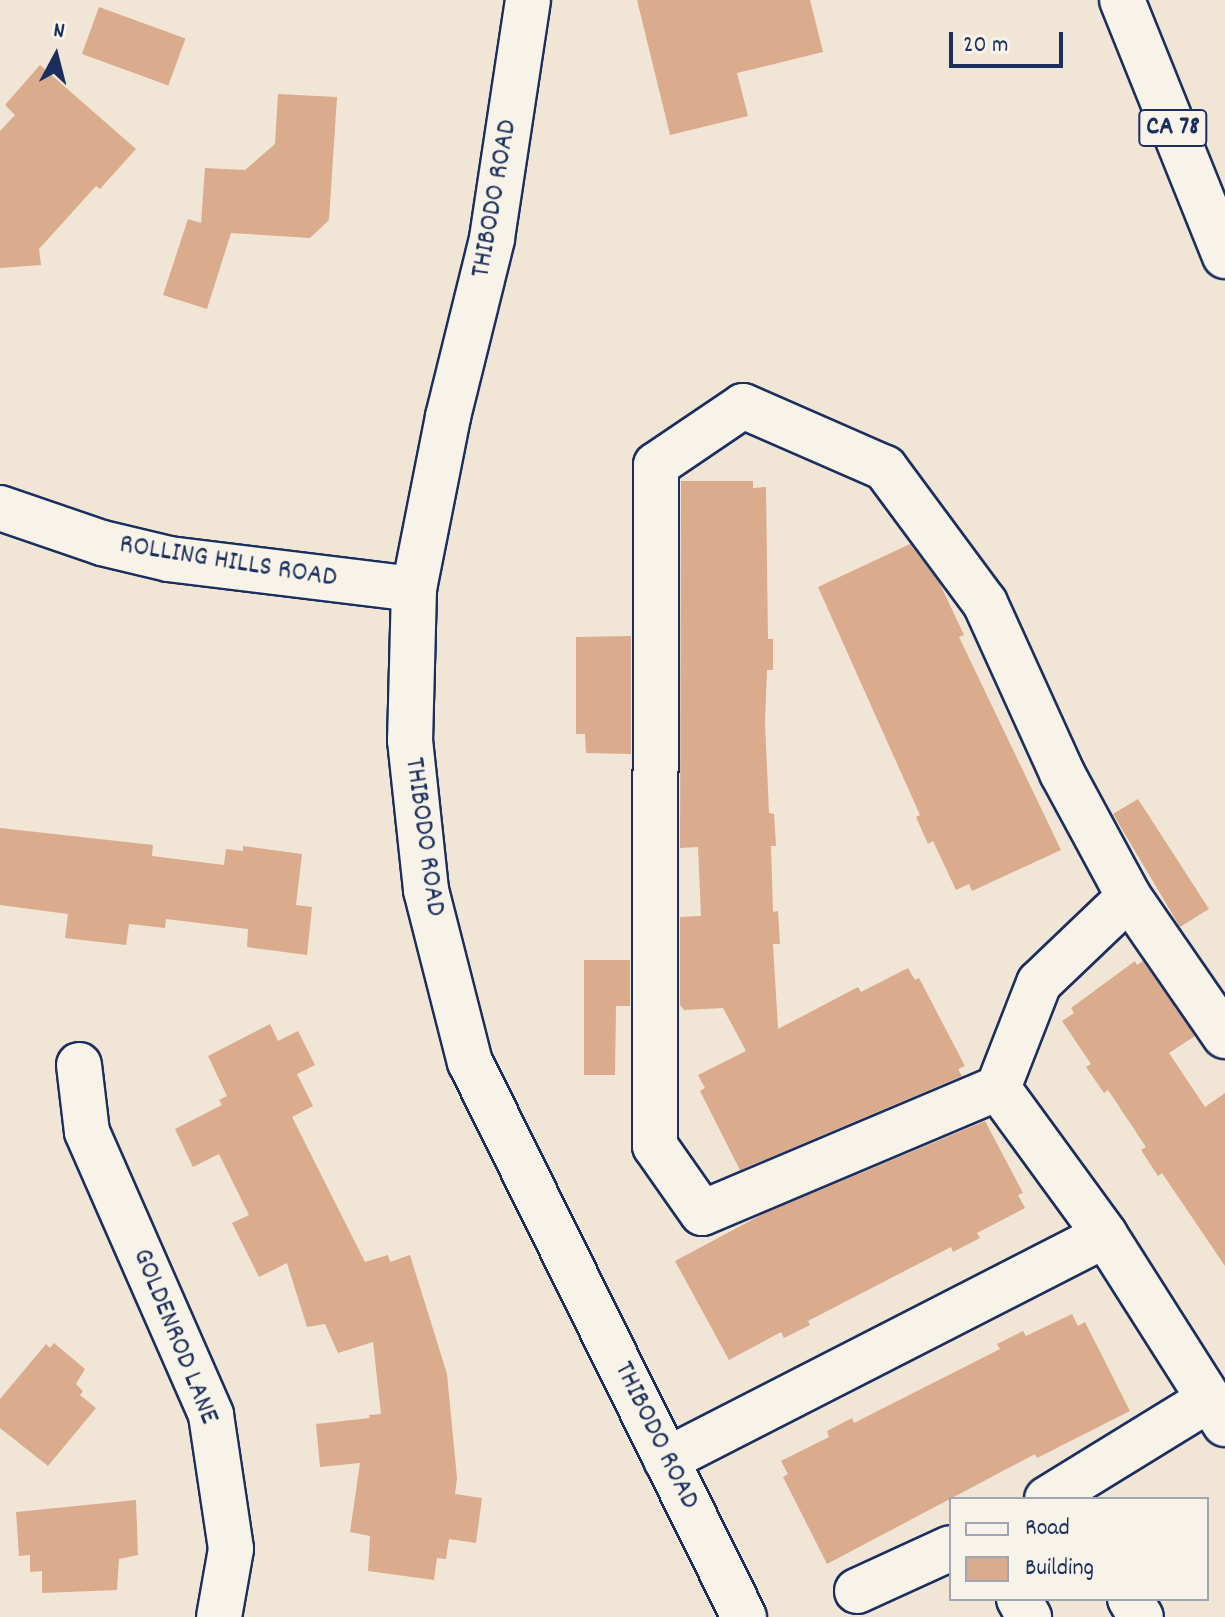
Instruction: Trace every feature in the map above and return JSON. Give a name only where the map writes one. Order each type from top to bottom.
[{"type":"main road","name":"THIBODO ROAD","points":[[528,0],[492,239],[448,417],[414,589],[410,740],[426,890],[470,1062],[744,1617]]},
{"type":"main road","name":"CA 78","points":[[1122,0],[1225,256]]},
{"type":"main road","points":[[1129,897],[1039,983],[998,1088],[702,1213],[655,1146],[656,465],[743,406],[885,468],[985,603],[1062,773],[1129,897],[1225,1036]]},
{"type":"main road","name":"ROLLING HILLS ROAD","points":[[0,508],[102,543],[169,559],[414,589]]},
{"type":"main road","name":"GOLDENROD LANE","points":[[79,1065],[87,1132],[211,1415],[231,1549],[219,1617]]},
{"type":"main road","points":[[998,1088],[1105,1235],[1216,1412],[1061,1496]]},
{"type":"main road","points":[[666,1460],[1105,1235]]},
{"type":"main road","points":[[857,1591],[949,1549]]},
{"type":"building","points":[[637,0],[810,0],[823,52],[737,73],[748,116],[670,135]]},
{"type":"building","points":[[99,7],[185,38],[168,85],[82,54]]},
{"type":"building","points":[[40,65],[136,149],[100,189],[96,186],[39,249],[41,265],[0,268],[0,131],[15,115],[5,105]]},
{"type":"building","points":[[278,94],[337,97],[329,220],[310,238],[231,233],[207,309],[163,295],[188,219],[201,223],[205,168],[245,170],[275,144]]},
{"type":"building","points":[[681,481],[753,481],[753,488],[766,487],[768,639],[773,639],[773,670],[767,670],[765,722],[769,813],[774,814],[776,846],[771,846],[773,912],[778,911],[780,944],[773,944],[778,1029],[858,987],[861,992],[908,968],[915,980],[919,978],[965,1066],[958,1069],[962,1076],[740,1170],[700,1091],[705,1088],[698,1075],[746,1051],[723,1008],[684,1010],[680,1005],[680,917],[701,916],[698,847],[680,848]]},
{"type":"building","points":[[910,544],[940,584],[964,635],[959,637],[1061,850],[972,891],[969,884],[956,890],[933,841],[928,844],[916,817],[920,815],[818,587]]},
{"type":"building","points":[[631,636],[631,754],[586,753],[585,734],[576,734],[576,637]]},
{"type":"building","points":[[1138,799],[1209,909],[1180,927],[1113,814]]},
{"type":"building","points":[[0,828],[153,845],[152,856],[224,865],[226,849],[243,851],[243,846],[302,854],[296,905],[312,907],[307,955],[247,947],[248,929],[166,919],[165,928],[129,924],[126,945],[65,938],[68,914],[0,905]]},
{"type":"building","points":[[584,960],[630,960],[630,1006],[616,1006],[615,1075],[584,1075]]},
{"type":"building","points":[[1135,961],[1137,965],[1143,961],[1195,1036],[1169,1053],[1205,1107],[1225,1093],[1225,1266],[1162,1173],[1158,1176],[1141,1150],[1146,1147],[1108,1090],[1104,1093],[1086,1067],[1091,1064],[1062,1021],[1074,1013],[1071,1008]]},
{"type":"building","points":[[270,1024],[278,1041],[298,1031],[315,1065],[297,1074],[313,1106],[292,1117],[365,1262],[388,1255],[390,1262],[410,1255],[447,1374],[457,1478],[455,1494],[482,1498],[476,1543],[449,1539],[446,1559],[437,1558],[434,1580],[368,1571],[370,1536],[350,1532],[360,1463],[320,1467],[316,1424],[381,1414],[373,1342],[338,1353],[325,1324],[307,1327],[287,1263],[259,1277],[232,1223],[249,1215],[219,1154],[193,1167],[175,1129],[222,1105],[219,1100],[227,1096],[208,1056]]},
{"type":"building","points":[[985,1121],[1023,1193],[1018,1195],[1025,1208],[977,1233],[980,1238],[953,1252],[951,1247],[808,1321],[810,1325],[784,1338],[781,1332],[729,1360],[675,1261],[763,1214]]},
{"type":"building","points":[[1072,1314],[1078,1326],[1085,1322],[1130,1411],[1037,1458],[1035,1454],[949,1497],[827,1564],[783,1477],[788,1474],[781,1461],[829,1437],[827,1431],[852,1418],[854,1423],[1000,1349],[997,1344],[1023,1331],[1026,1336]]},
{"type":"building","points":[[54,1343],[85,1369],[76,1384],[83,1391],[80,1395],[96,1408],[48,1466],[0,1428],[0,1399],[46,1344],[50,1348]]},
{"type":"building","points":[[136,1500],[138,1555],[119,1559],[117,1590],[42,1593],[42,1571],[30,1572],[30,1555],[19,1556],[16,1512]]}]
